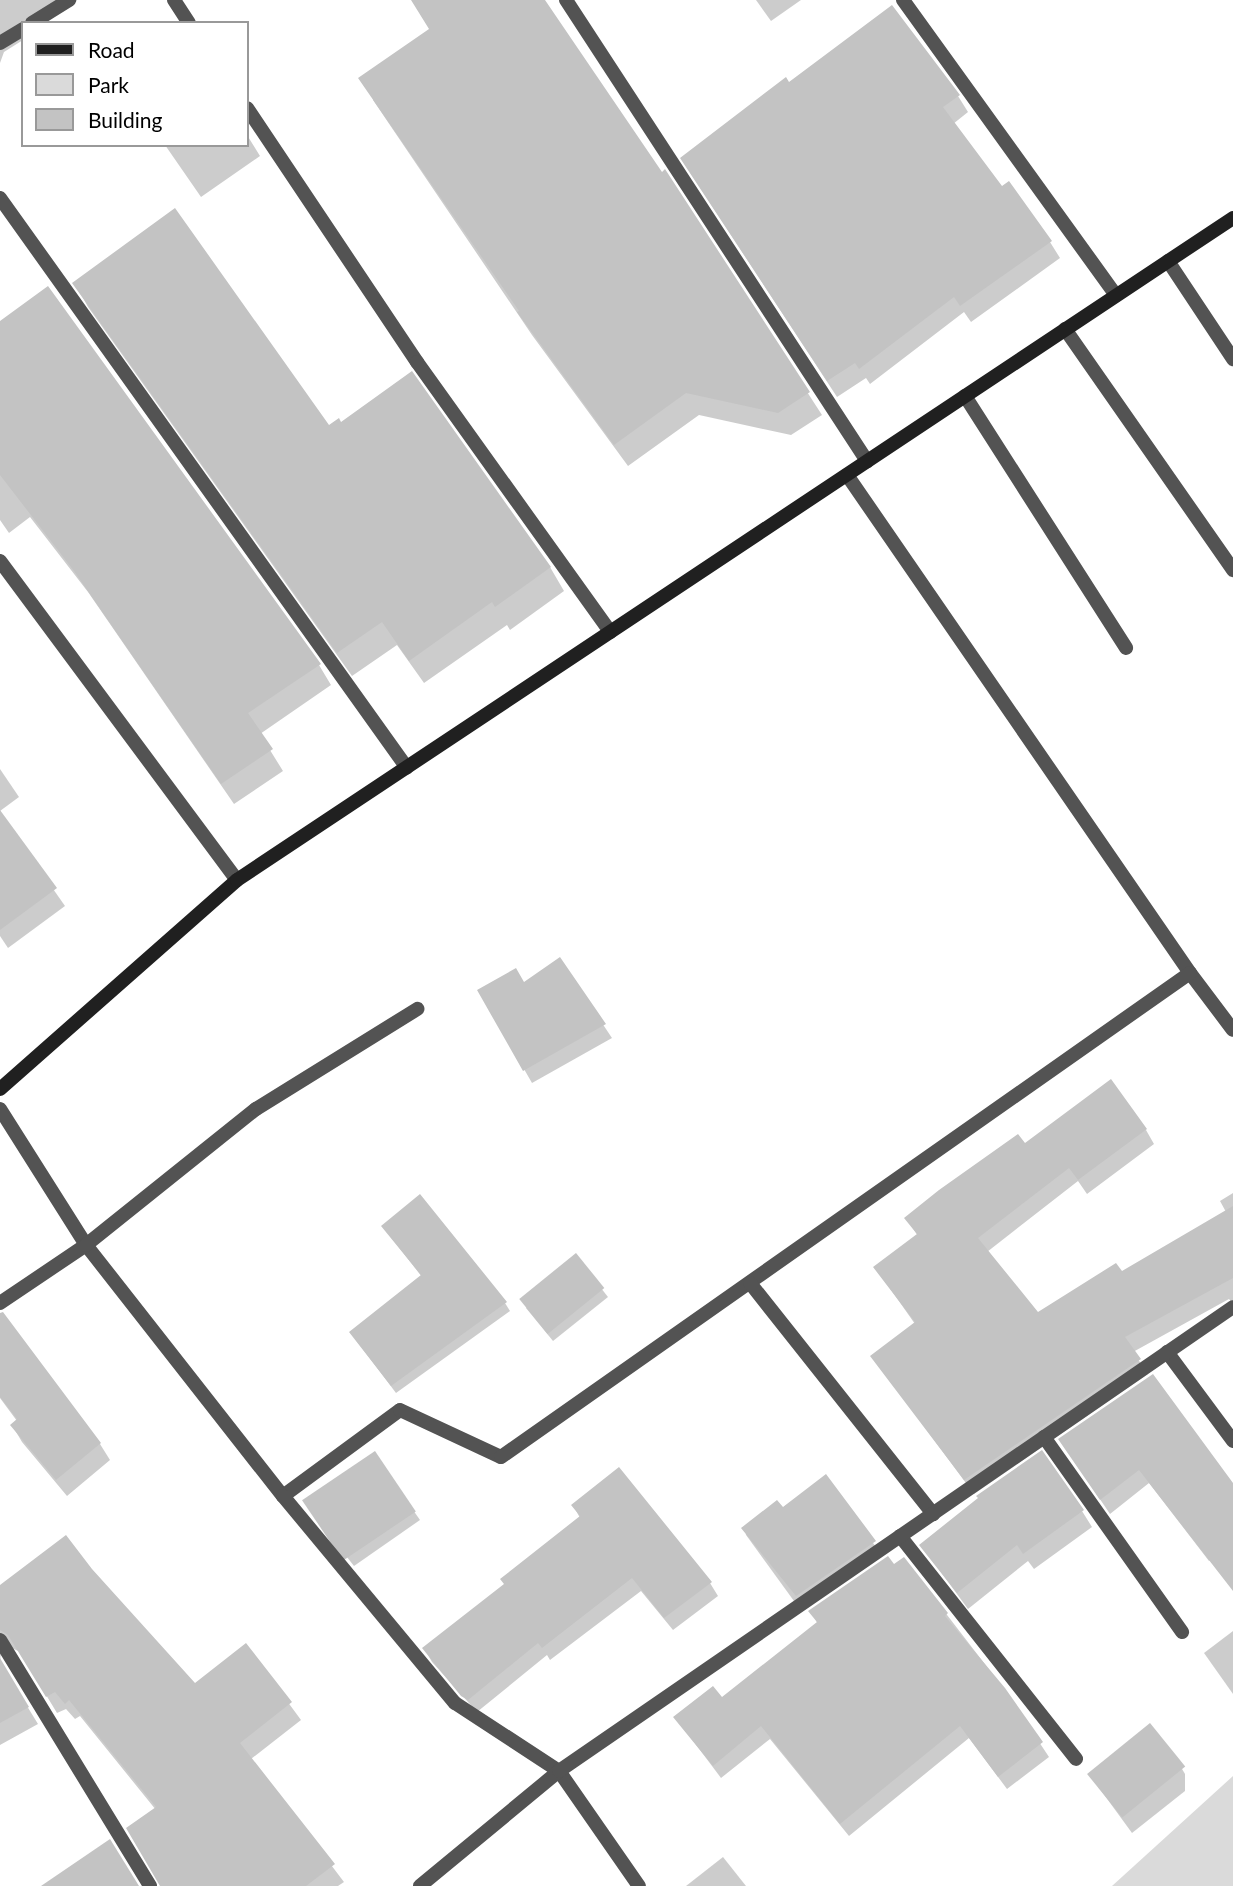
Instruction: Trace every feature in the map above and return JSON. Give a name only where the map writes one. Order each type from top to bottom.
[{"type":"street","points":[[35,21],[69,0]]},
{"type":"street","points":[[174,0],[189,21]]},
{"type":"street","points":[[566,0],[867,461]]},
{"type":"street","points":[[903,0],[1116,295]]},
{"type":"street","points":[[0,43],[21,30]]},
{"type":"street","points":[[248,109],[417,362],[610,632]]},
{"type":"street","points":[[0,198],[407,768]]},
{"type":"street","points":[[0,1089],[237,880],[1233,218]]},
{"type":"street","points":[[1168,261],[1233,359]]},
{"type":"street","points":[[1065,329],[1233,569]]},
{"type":"street","points":[[965,396],[1126,648]]},
{"type":"street","points":[[847,475],[1190,973],[1233,1030]]},
{"type":"street","points":[[0,561],[237,880]]},
{"type":"street","points":[[283,1496],[400,1409],[500,1457],[1190,973]]},
{"type":"street","points":[[0,1303],[86,1245],[256,1109],[417,1009]]},
{"type":"street","points":[[0,1109],[86,1245],[283,1496],[456,1703],[559,1771],[639,1886]]},
{"type":"street","points":[[750,1283],[933,1514]]},
{"type":"street","points":[[420,1886],[559,1771],[1233,1307]]},
{"type":"street","points":[[1167,1352],[1233,1441]]},
{"type":"street","points":[[1044,1437],[1182,1632]]},
{"type":"street","points":[[900,1536],[1076,1759]]},
{"type":"street","points":[[0,1640],[150,1886]]},
{"type":"green space","points":[[1233,1776],[1233,1886],[1112,1886]]},
{"type":"building","points":[[411,0],[545,0],[662,172],[665,169],[810,392],[778,413],[686,393],[614,445],[517,312],[519,311],[358,78],[429,29]]},
{"type":"building","points":[[892,5],[960,95],[943,107],[1002,186],[1009,181],[1052,241],[960,306],[954,297],[859,369],[855,363],[827,381],[680,158],[786,77],[789,82]]},
{"type":"building","points":[[175,208],[329,425],[339,418],[341,422],[412,371],[551,567],[495,607],[492,602],[409,661],[382,622],[337,653],[72,283]]},
{"type":"building","points":[[48,286],[321,664],[248,713],[273,749],[221,784],[74,571],[0,475],[0,321]]},
{"type":"building","points":[[0,810],[57,888],[0,930]]},
{"type":"building","points":[[560,957],[606,1024],[523,1071],[477,990],[516,968],[524,982]]},
{"type":"building","points":[[1111,1079],[1147,1129],[1078,1180],[1069,1168],[978,1238],[1038,1312],[1116,1263],[1122,1271],[1233,1206],[1233,1278],[1125,1337],[1141,1359],[964,1480],[870,1356],[915,1322],[873,1267],[917,1234],[904,1218],[939,1190],[1018,1134],[1025,1143]]},
{"type":"building","points":[[420,1194],[507,1302],[391,1386],[349,1332],[421,1275],[381,1226]]},
{"type":"building","points":[[576,1253],[604,1288],[548,1334],[519,1299]]},
{"type":"building","points":[[3,1312],[101,1443],[56,1480],[10,1425],[17,1419],[0,1397],[0,1313]]},
{"type":"building","points":[[1153,1374],[1233,1483],[1233,1591],[1139,1470],[1100,1500],[1058,1439]]},
{"type":"building","points":[[1042,1450],[1084,1510],[1023,1554],[1017,1545],[957,1593],[919,1545],[978,1498],[976,1496]]},
{"type":"building","points":[[375,1451],[416,1512],[343,1561],[302,1500]]},
{"type":"building","points":[[619,1467],[712,1582],[664,1618],[632,1578],[542,1648],[538,1643],[468,1700],[461,1696],[422,1648],[504,1584],[500,1579],[580,1516],[571,1505]]},
{"type":"building","points":[[826,1474],[876,1541],[796,1596],[741,1528],[777,1500],[783,1507]]},
{"type":"building","points":[[66,1535],[92,1569],[195,1683],[246,1643],[292,1702],[240,1743],[335,1864],[306,1886],[160,1886],[126,1828],[156,1807],[69,1700],[65,1704],[55,1692],[46,1697],[8,1635],[0,1630],[0,1585]]},
{"type":"building","points":[[888,1556],[894,1564],[904,1557],[948,1613],[945,1616],[1005,1688],[1043,1742],[998,1777],[960,1726],[840,1824],[761,1726],[713,1766],[673,1717],[713,1686],[722,1697],[817,1622],[808,1611]]},
{"type":"building","points":[[0,1658],[29,1707],[0,1723]]},
{"type":"building","points":[[1150,1723],[1185,1767],[1122,1817],[1087,1774]]},
{"type":"building","points":[[110,1839],[139,1886],[41,1886]]}]
